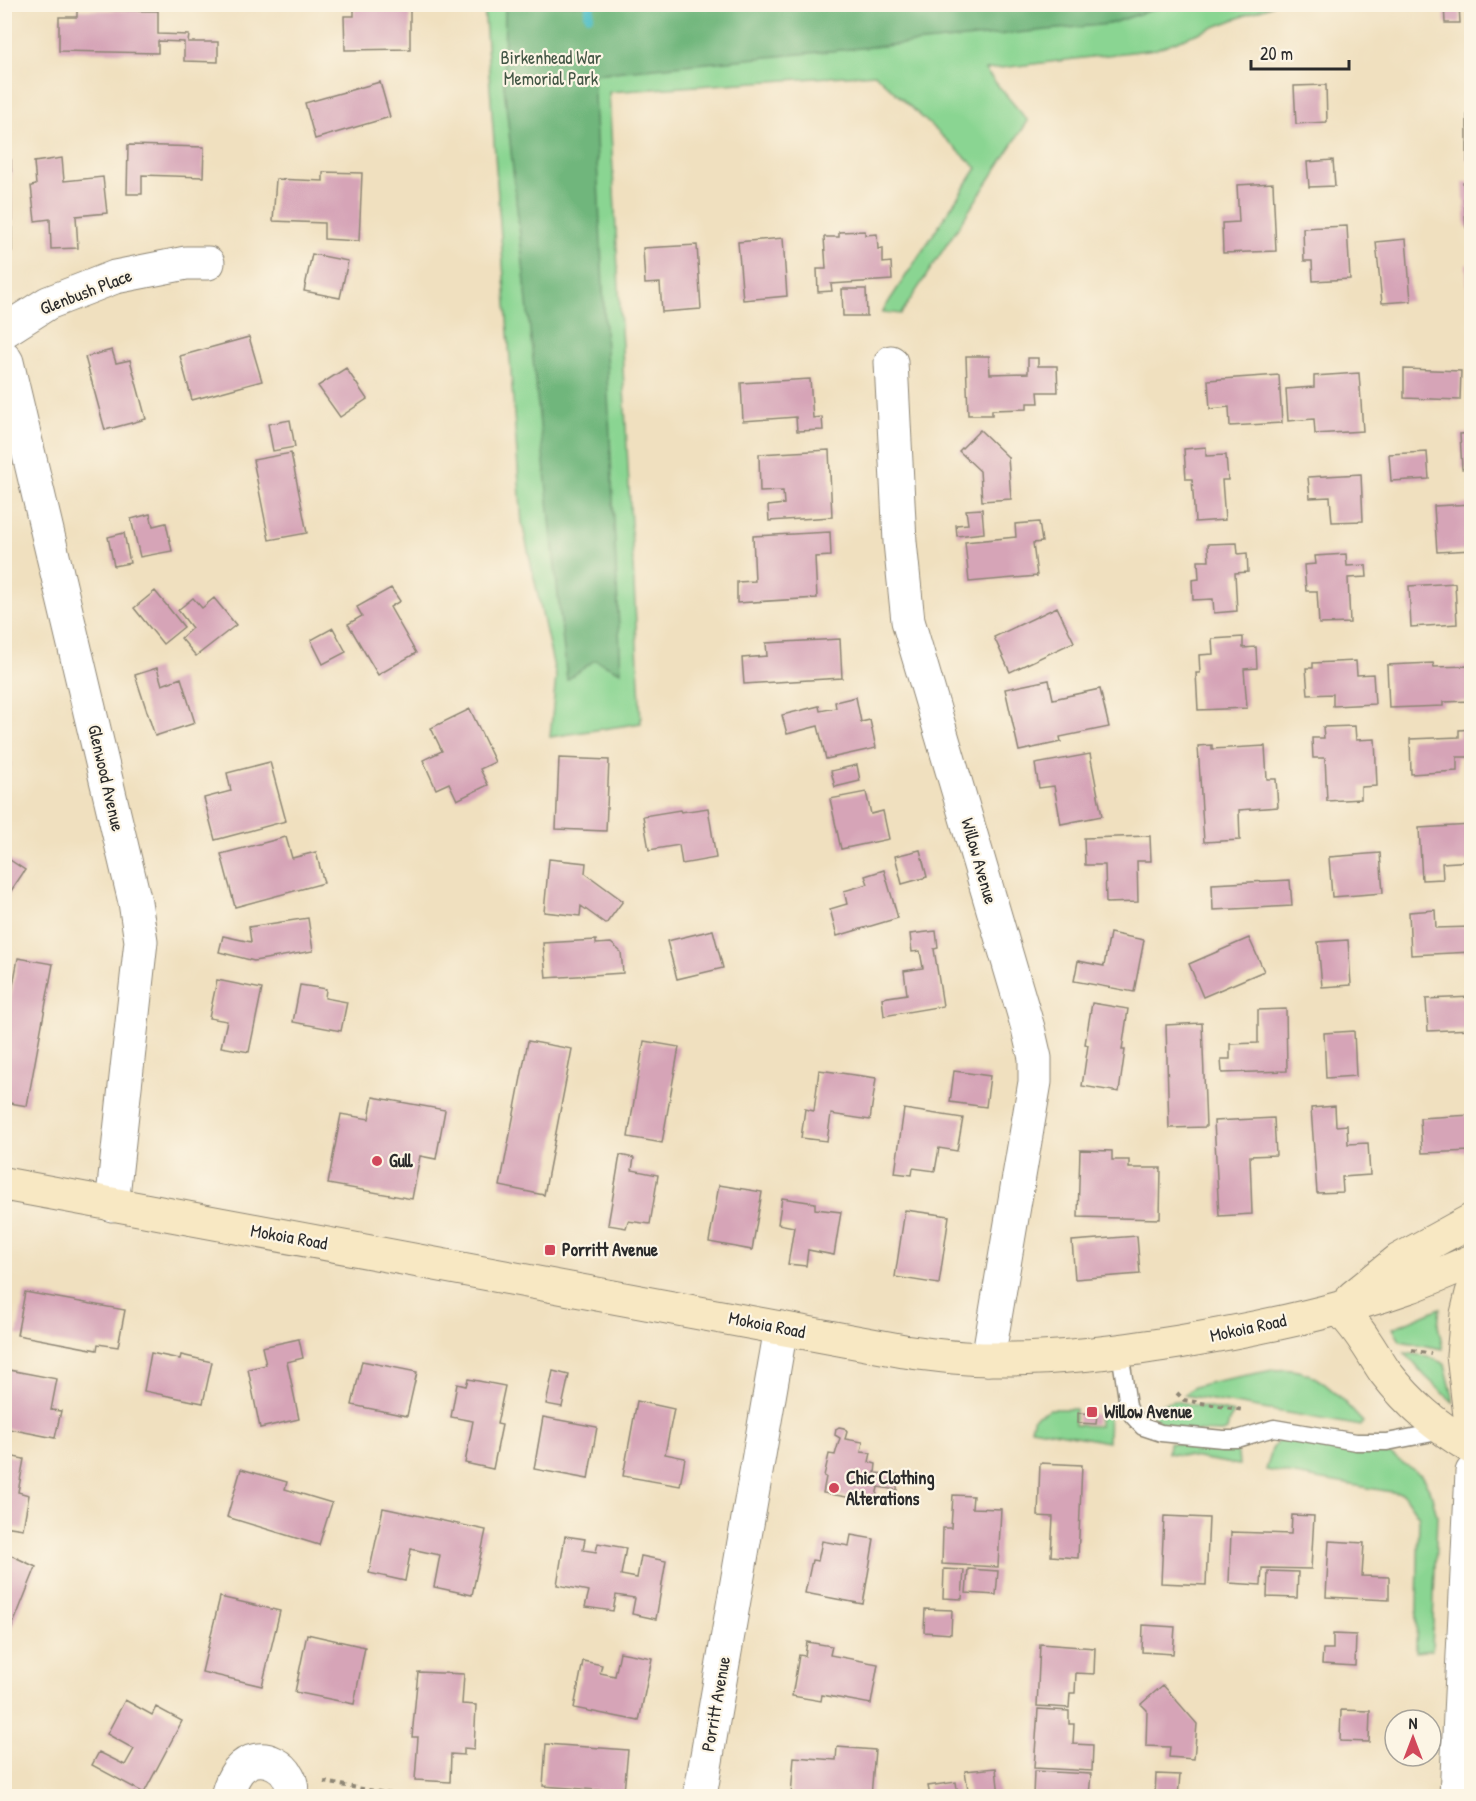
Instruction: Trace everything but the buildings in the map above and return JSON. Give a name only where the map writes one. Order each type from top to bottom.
[{"type":"main road","name":"Mokoia Road","points":[[4,1184],[904,1351],[988,1359],[1120,1351],[1227,1334],[1340,1308],[1407,1287],[1472,1262]]},
{"type":"main road","points":[[1472,1220],[1399,1260],[1340,1308],[1365,1339],[1386,1372],[1418,1410],[1457,1432],[1472,1448]]},
{"type":"main road","points":[[1457,1432],[1467,1314],[1472,1293]]},
{"type":"street","name":"Glenbush Place","points":[[4,331],[48,303],[115,277],[186,262],[208,263]]},
{"type":"street","name":"Glenwood Avenue","points":[[4,357],[135,902],[141,941],[112,1205]]},
{"type":"street","name":"Willow Avenue","points":[[891,362],[900,542],[908,621],[1035,1058],[1035,1082],[988,1359]]},
{"type":"street","name":"Porritt Avenue","points":[[700,1797],[781,1328]]},
{"type":"street","points":[[1456,1797],[1472,1472]]},
{"type":"street","points":[[227,1797],[239,1770],[258,1760],[272,1761],[280,1765],[291,1784],[291,1797]]},
{"type":"lane","points":[[1120,1351],[1128,1406],[1132,1414],[1143,1427],[1161,1433],[1238,1439],[1274,1428],[1356,1442],[1387,1442],[1457,1432]]},
{"type":"path","points":[[1412,1350],[1433,1354]]},
{"type":"path","points":[[323,1782],[402,1797]]},
{"type":"green space","name":"Birkenhead War Memorial Park","points":[[484,5],[1273,5],[1156,49],[985,70],[1028,121],[901,314],[882,312],[977,168],[875,74],[609,92],[641,723],[550,737],[556,677],[522,523]]},
{"type":"green space","points":[[505,5],[1167,5],[1109,24],[593,74],[621,672],[595,660],[567,680],[504,85]]},
{"type":"green space","points":[[1440,1308],[1438,1325],[1443,1349],[1400,1341],[1393,1328]]},
{"type":"green space","points":[[1405,1353],[1427,1356],[1445,1364],[1453,1402],[1425,1376]]},
{"type":"green space","points":[[1273,1370],[1303,1372],[1323,1382],[1363,1422],[1361,1426],[1184,1395],[1194,1387]]},
{"type":"green space","points":[[1175,1401],[1234,1413],[1227,1430],[1223,1432],[1180,1429],[1159,1422],[1153,1415],[1151,1406]]},
{"type":"green space","points":[[1050,1409],[1075,1409],[1075,1425],[1099,1426],[1099,1410],[1109,1410],[1108,1442],[1031,1428],[1034,1417]]},
{"type":"green space","points":[[1282,1436],[1302,1436],[1391,1455],[1421,1475],[1431,1492],[1437,1516],[1432,1650],[1416,1652],[1419,1517],[1403,1494],[1266,1470],[1272,1449]]},
{"type":"green space","points":[[1169,1443],[1234,1447],[1238,1454],[1239,1465],[1168,1453]]},
{"type":"waterway","points":[[589,15],[590,4]]},
{"type":"place","name":"Gull","points":[[377,1161]]},
{"type":"place","name":"Porritt Avenue","points":[[550,1250]]},
{"type":"place","name":"Willow Avenue","points":[[1092,1412]]},
{"type":"place","name":"Chic Clothing Alterations","points":[[834,1488]]}]
